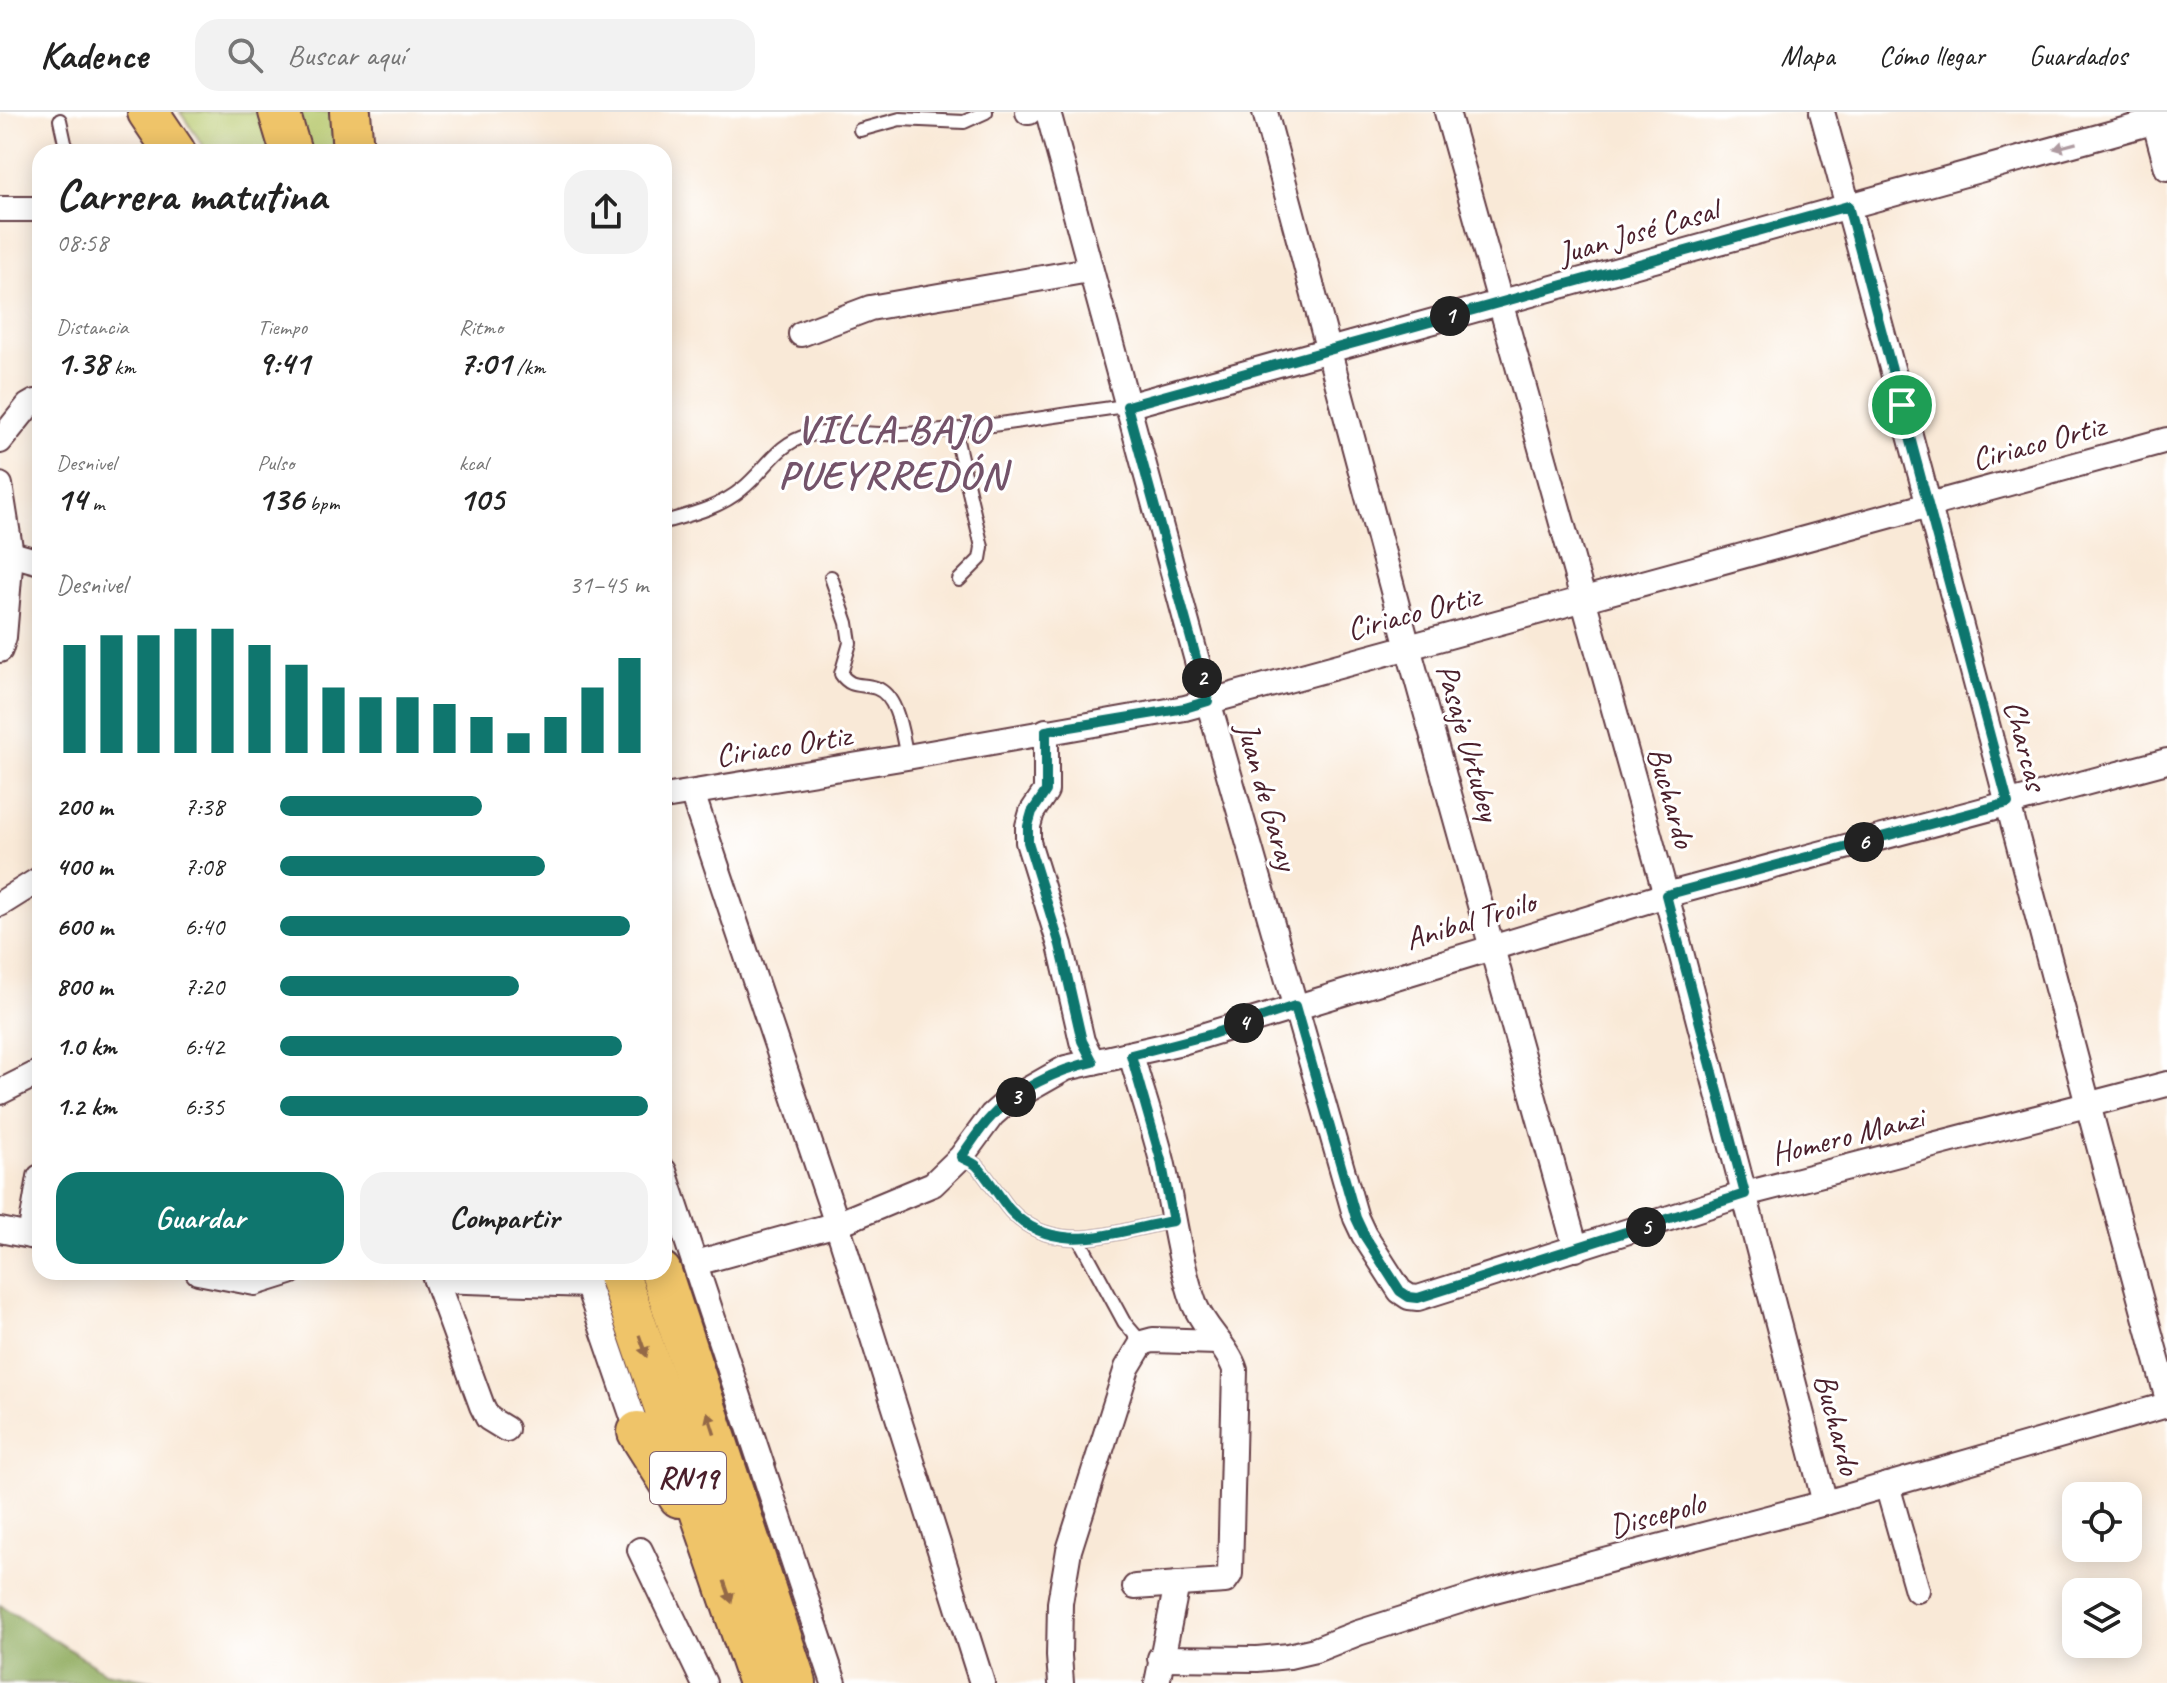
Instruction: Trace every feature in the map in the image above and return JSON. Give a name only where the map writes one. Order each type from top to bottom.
[{"type":"main road","points":[[148,112],[170,144]]},
{"type":"main road","points":[[279,112],[289,144]]},
{"type":"main road","points":[[350,112],[352,144]]},
{"type":"main road","name":"RN19","points":[[678,1268],[796,1683]]},
{"type":"main road","name":"RN19","points":[[598,1280],[714,1552],[759,1683]]},
{"type":"main road","points":[[638,1432],[714,1552]]},
{"type":"street","name":"Juan de Garay","points":[[1048,112],[1208,701],[1356,1218],[1400,1291],[1409,1297]]},
{"type":"street","name":"Pasaje Urtubey","points":[[1265,112],[1408,647],[1494,946],[1576,1249]]},
{"type":"street","name":"Buchardo","points":[[1447,112],[1666,895],[1825,1503]]},
{"type":"street","name":"Charcas","points":[[1822,112],[1930,504],[2087,1107],[2167,1396]]},
{"type":"street","points":[[2158,117],[2167,168]]},
{"type":"street","name":"Juan José Casal","points":[[1127,406],[2158,117]]},
{"type":"street","points":[[0,209],[32,209]]},
{"type":"street","points":[[801,334],[870,308],[1089,270]]},
{"type":"street","points":[[0,441],[32,404]]},
{"type":"street","name":"Ciriaco Ortiz","points":[[672,796],[1185,708],[2167,440]]},
{"type":"street","points":[[0,485],[11,554],[4,637],[0,650]]},
{"type":"street","points":[[11,554],[32,560]]},
{"type":"street","points":[[1046,731],[1046,791],[1032,812],[1028,842],[1067,972],[1082,1041],[1093,1062]]},
{"type":"street","name":"Anibal Troilo","points":[[678,1268],[837,1224],[933,1184],[961,1157],[992,1115],[1008,1101],[1066,1068],[1212,1034],[1295,1006],[1666,895],[2167,761]]},
{"type":"street","points":[[692,793],[837,1224],[982,1683]]},
{"type":"street","points":[[0,904],[32,884]]},
{"type":"street","points":[[1131,1055],[1161,1160],[1173,1221],[1196,1307],[1217,1342],[1231,1357],[1235,1370],[1230,1574],[1225,1581],[1135,1587]]},
{"type":"street","points":[[0,1092],[32,1076]]},
{"type":"street","name":"Homero Manzi","points":[[1409,1297],[1418,1298],[1745,1194],[2167,1084]]},
{"type":"street","points":[[672,1226],[678,1268],[834,1683]]},
{"type":"street","points":[[0,1230],[32,1236]]},
{"type":"street","points":[[239,1280],[255,1283],[265,1280]]},
{"type":"street","points":[[435,1280],[482,1406],[488,1418],[506,1429]]},
{"type":"street","points":[[597,1280],[638,1432]]},
{"type":"street","points":[[1061,1683],[1060,1603],[1069,1550],[1127,1368],[1142,1343],[1153,1340],[1217,1342]]},
{"type":"street","name":"Discepolo","points":[[1160,1658],[1289,1656],[1491,1591],[1825,1503],[2167,1405]]},
{"type":"street","points":[[1887,1485],[1917,1590]]},
{"type":"street","points":[[640,1550],[704,1683]]},
{"type":"street","points":[[1157,1683],[1177,1584]]},
{"type":"lane","points":[[860,130],[900,119],[964,122],[986,112]]},
{"type":"lane","points":[[60,120],[65,144]]},
{"type":"lane","points":[[672,520],[726,501],[787,443],[803,436],[819,433],[903,434],[1127,406]]},
{"type":"lane","points":[[954,428],[982,547],[980,559],[959,580]]},
{"type":"lane","points":[[831,577],[847,623],[850,643],[841,674],[845,681],[856,686],[876,688],[887,695],[895,710],[907,757]]},
{"type":"lane","points":[[961,1157],[977,1166],[1014,1214],[1043,1233],[1062,1239],[1079,1239],[1173,1221]]},
{"type":"lane","points":[[1079,1239],[1124,1322],[1142,1343]]},
{"type":"green space","points":[[180,112],[259,112],[270,144],[202,144]]},
{"type":"green space","points":[[292,112],[332,112],[334,144],[302,144]]},
{"type":"green space","points":[[0,1605],[105,1672],[167,1683],[0,1683]]},
{"type":"district","name":"VILLA BAJO PUEYRREDÓN","points":[[893,451]]},
{"type":"route","points":[[1848,206],[1902,405],[2008,803],[1666,895],[1745,1194],[1418,1298],[1409,1297],[1400,1291],[1356,1218],[1295,1006],[1212,1034],[1131,1055],[1161,1160],[1173,1221],[1092,1239],[1062,1239],[1043,1233],[1014,1214],[977,1166],[961,1157],[992,1115],[1008,1101],[1056,1072],[1093,1062],[1082,1041],[1060,945],[1028,842],[1032,812],[1046,791],[1046,731],[1185,708],[1208,701],[1127,406],[1848,206]]}]
